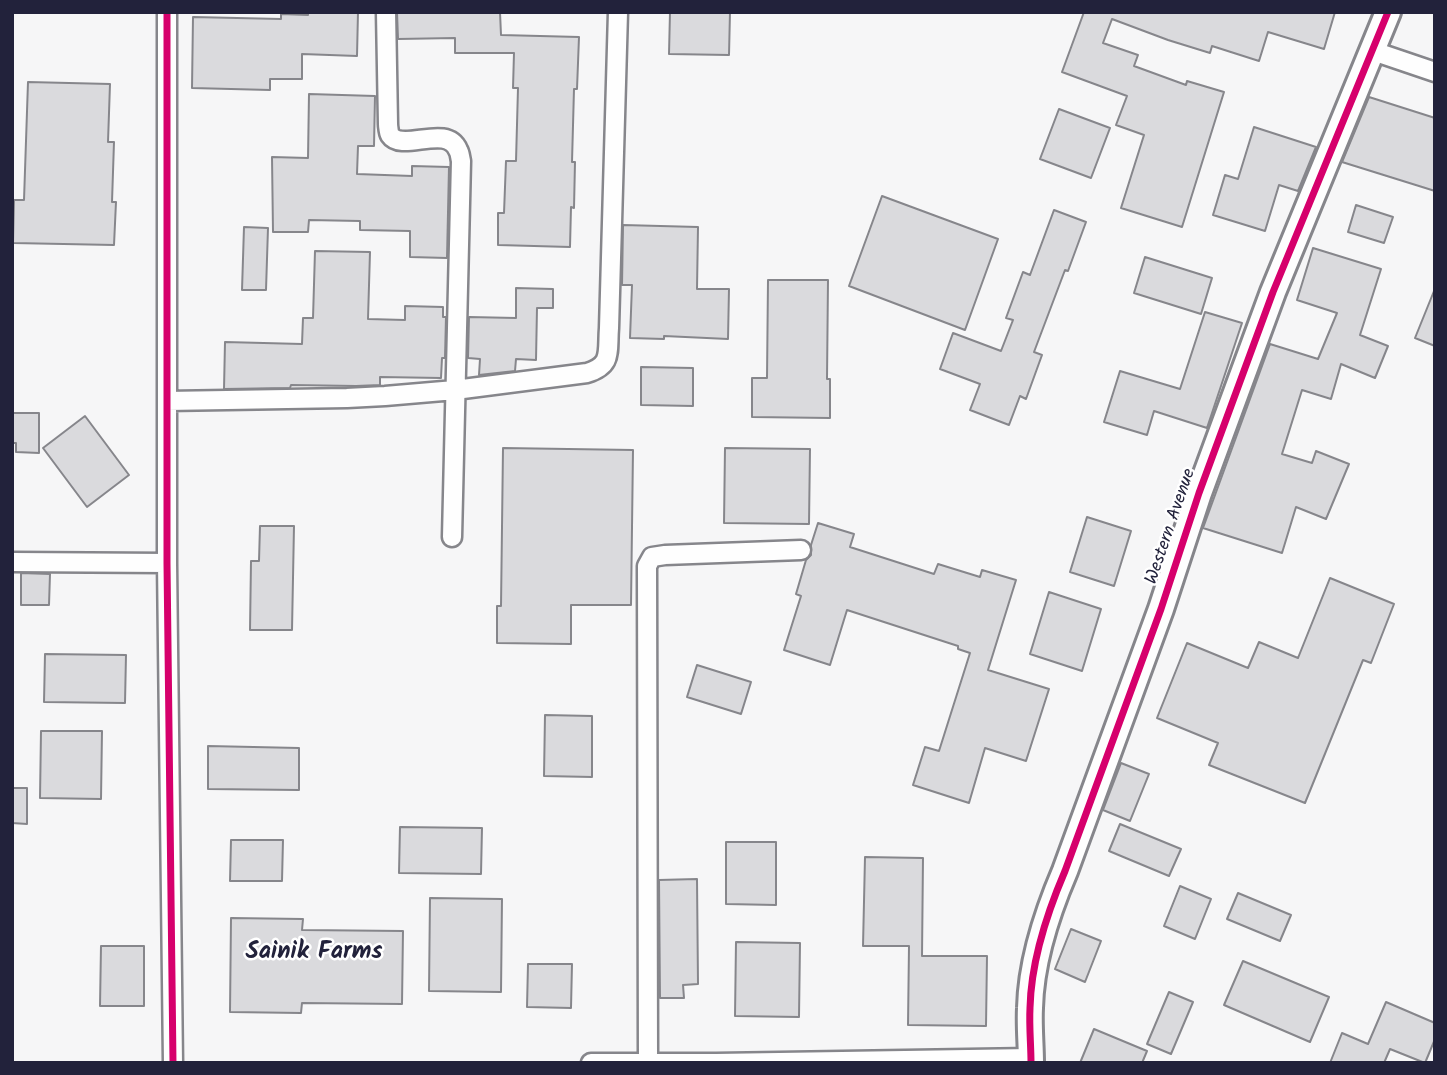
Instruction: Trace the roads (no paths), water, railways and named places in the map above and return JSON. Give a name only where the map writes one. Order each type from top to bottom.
[{"type":"street","points":[[167,12],[167,563],[173,1063]]},
{"type":"street","points":[[386,12],[390,135],[405,141],[438,138],[446,140],[453,143],[461,161],[452,537]]},
{"type":"street","points":[[167,401],[347,398],[455,390],[587,373],[605,365],[609,328],[618,12]]},
{"type":"street","name":"Western Avenue","points":[[1031,1060],[1030,1006],[1033,981],[1037,955],[1054,898],[1157,622],[1199,493],[1273,292],[1388,12]]},
{"type":"street","points":[[1373,51],[1435,72]]},
{"type":"street","points":[[648,1062],[648,561],[652,557],[665,555],[801,551]]},
{"type":"street","points":[[12,562],[167,563]]},
{"type":"street","points":[[591,1063],[1031,1060]]},
{"type":"district","name":"Sainik Farms","points":[[314,954]]}]
